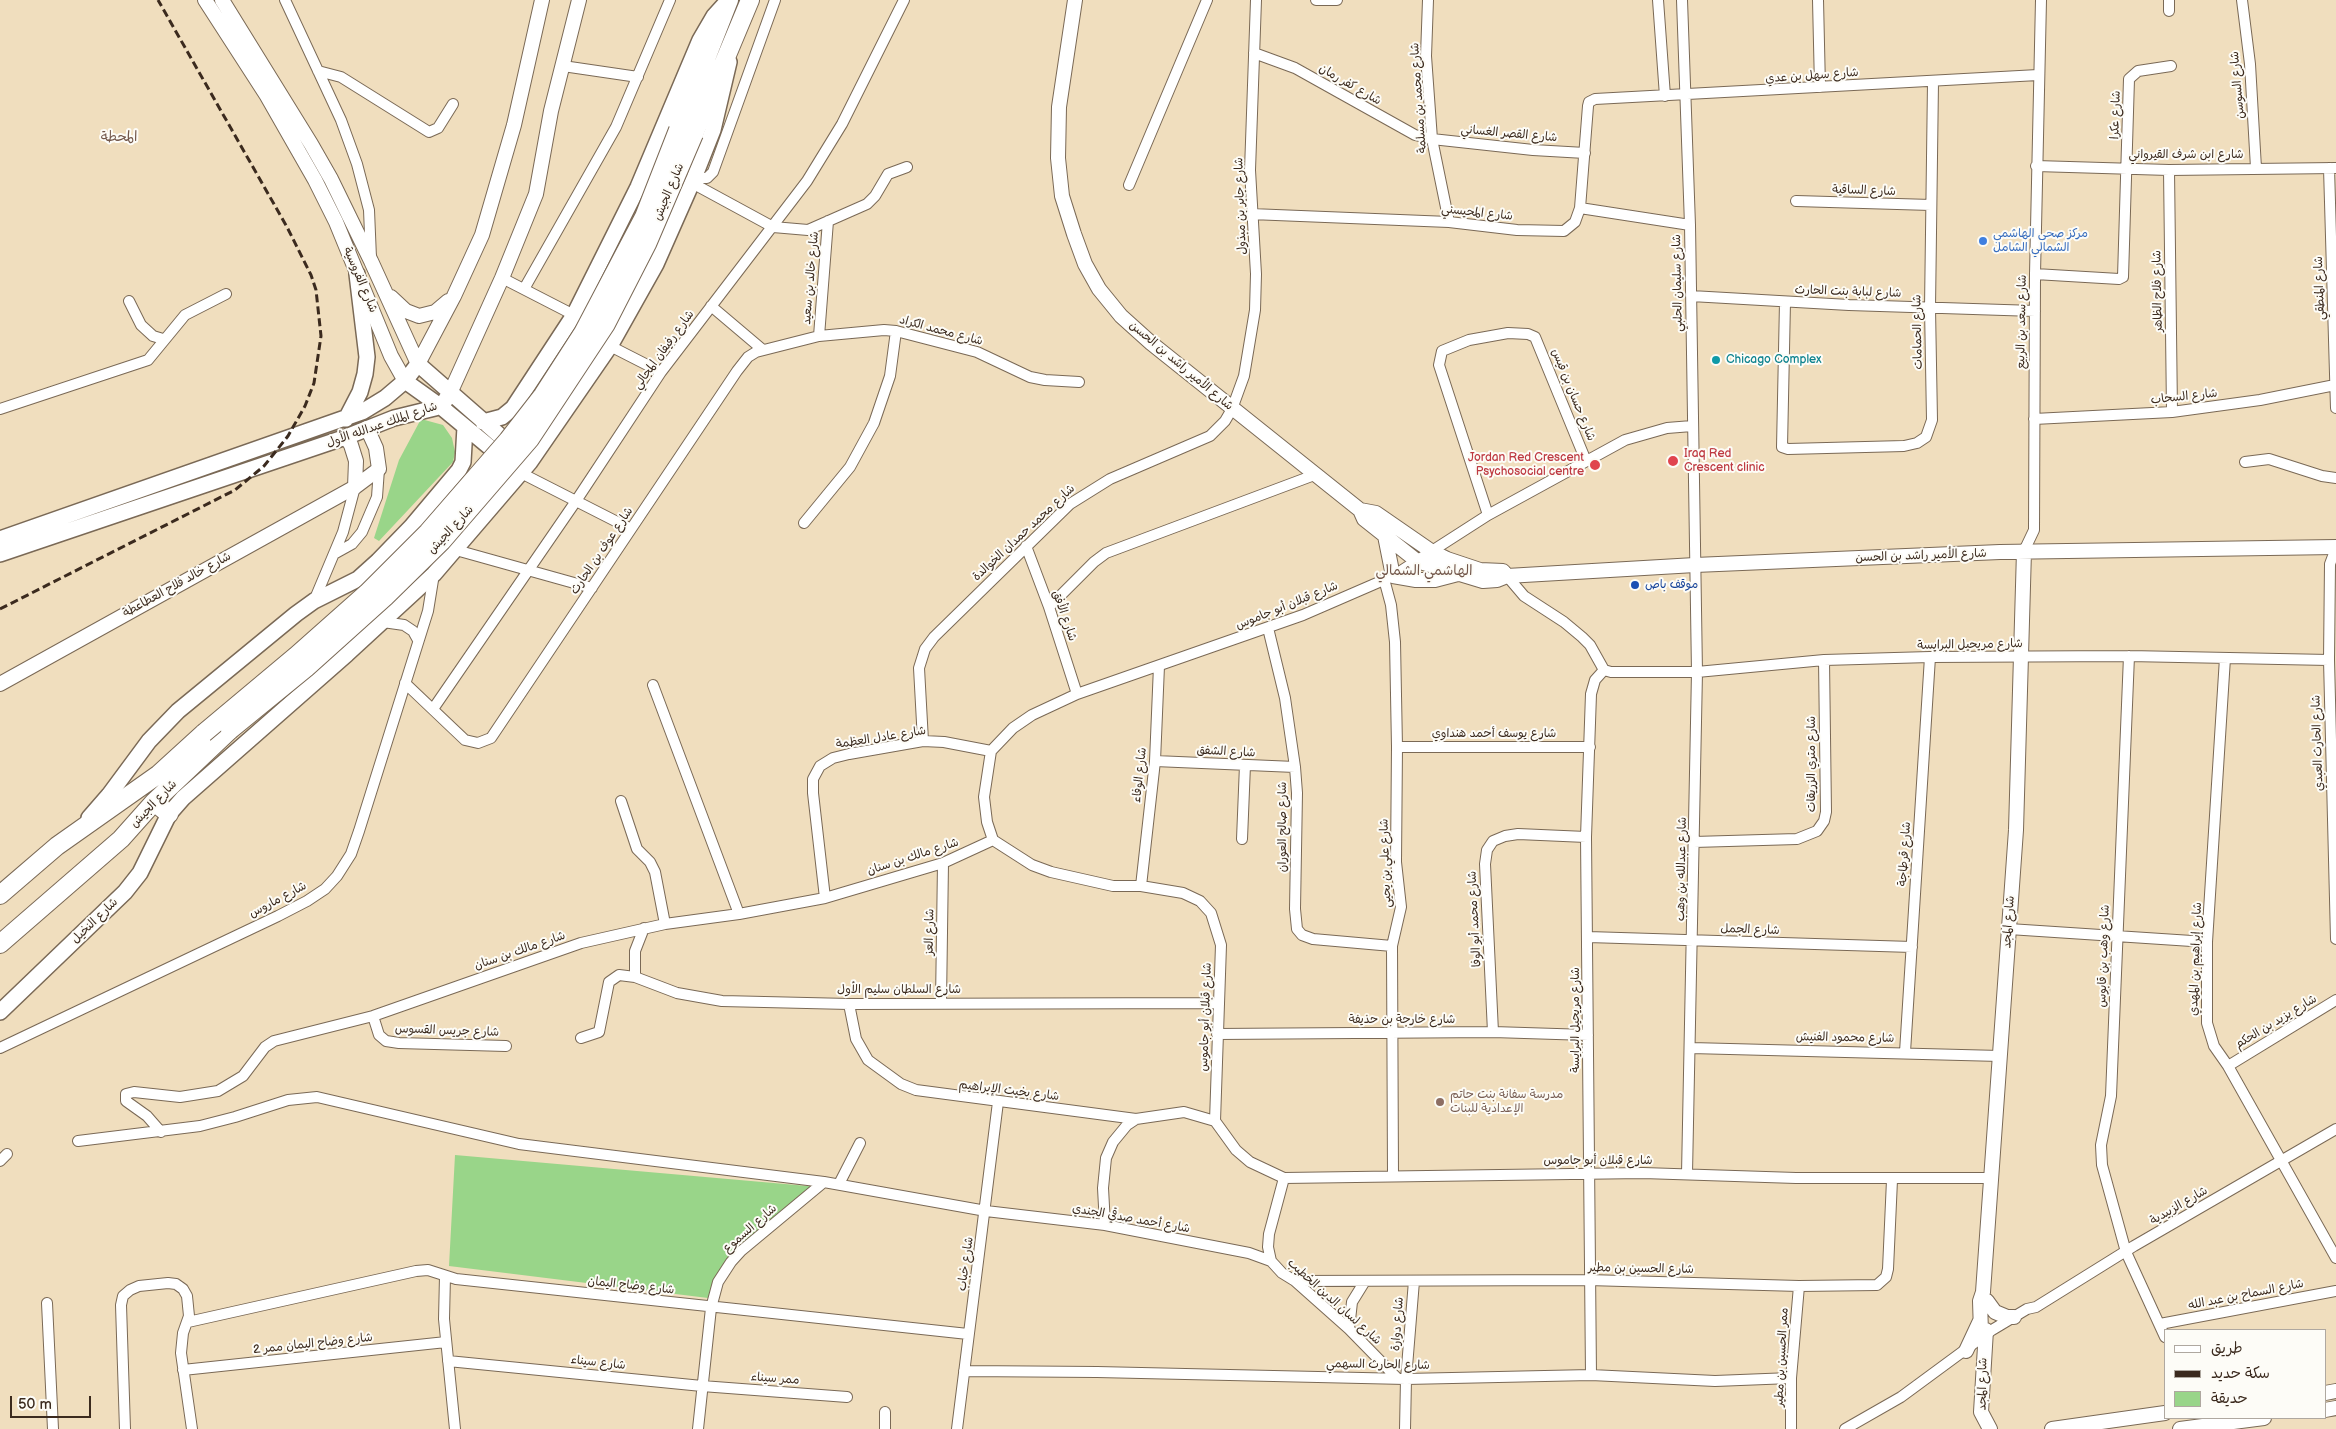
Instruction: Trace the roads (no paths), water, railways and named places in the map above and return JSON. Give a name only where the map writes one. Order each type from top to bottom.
[{"type":"highway","name":"شارع الجيش","points":[[0,944],[121,839],[154,802],[230,730],[306,668],[385,597],[442,541],[530,439],[606,324],[647,244],[729,0]]},
{"type":"highway","name":"شارع الجيش","points":[[0,895],[46,855],[75,833],[149,782],[367,593],[428,532],[508,440],[543,395],[583,333],[734,39],[750,0]]},
{"type":"highway","points":[[154,802],[170,814]]},
{"type":"main road","points":[[483,422],[502,417],[513,408],[574,315],[638,187],[700,40],[714,16],[729,0]]},
{"type":"main road","name":"شارع النخيل","points":[[0,1012],[125,892],[146,862],[170,814],[189,793],[383,622],[434,574],[526,468],[610,346],[656,264],[693,180],[720,132],[734,39]]},
{"type":"main road","points":[[346,419],[360,392],[367,357],[357,274]]},
{"type":"main road","name":"شارع الملك عبدالله الأول","points":[[0,539],[233,456],[346,419],[375,406],[405,381],[418,364]]},
{"type":"main road","name":"شارع الفروسية","points":[[418,364],[451,391],[526,468]]},
{"type":"main road","name":"شارع الفروسية","points":[[405,381],[465,427],[526,468]]},
{"type":"main road","name":"شارع الملك عبدالله الأول","points":[[0,554],[346,437],[394,418],[440,406],[451,391]]},
{"type":"main road","points":[[75,833],[101,805],[149,741],[168,720],[278,628],[314,601],[351,583],[369,571],[411,527],[459,470],[462,462],[465,427]]},
{"type":"street","name":"شارع الفروسية","points":[[205,0],[300,151],[336,222],[392,356],[405,381]]},
{"type":"street","name":"شارع الفروسية","points":[[222,0],[311,144],[371,261],[418,364]]},
{"type":"street","points":[[285,0],[341,120],[357,164],[369,210],[371,261]]},
{"type":"street","name":"شارع الملك عبدالله الأول","points":[[418,364],[454,296],[482,235],[514,125],[542,0]]},
{"type":"street","name":"شارع الملك عبدالله الأول","points":[[451,391],[502,278],[536,194],[551,111],[579,0]]},
{"type":"street","points":[[524,289],[616,126],[670,0]]},
{"type":"street","points":[[720,132],[775,0]]},
{"type":"street","name":"شارع رفيفان المجالي","points":[[433,708],[576,501],[661,372],[807,181],[831,144],[904,0]]},
{"type":"street","name":"شارع الأمير راشد بن الحسن","points":[[1075,0],[1059,107],[1058,158],[1062,196],[1085,264],[1099,289],[1121,316],[1232,409],[1317,474],[1360,510],[1364,519],[1417,561],[1484,581],[1497,580],[1507,576],[1695,565],[2024,552],[2336,547]]},
{"type":"street","points":[[1130,185],[1207,0]]},
{"type":"street","name":"شارع جابر بن مبذول","points":[[1232,409],[1244,376],[1255,310],[1256,274],[1250,170],[1256,0]]},
{"type":"street","points":[[1316,0],[1338,0]]},
{"type":"street","name":"شارع محمد بن مسلمة","points":[[1428,0],[1426,56],[1432,139],[1449,222]]},
{"type":"street","points":[[1658,0],[1665,96]]},
{"type":"street","name":"شارع سليمان الحلبي","points":[[1682,0],[1690,226],[1695,565]]},
{"type":"street","points":[[1818,0],[1820,87]]},
{"type":"street","name":"شارع سعد بن الربيع","points":[[2024,552],[2034,530],[2034,311],[2040,0]]},
{"type":"street","points":[[2169,0],[2169,11]]},
{"type":"street","name":"شارع السوسن","points":[[2242,0],[2250,64],[2256,168]]},
{"type":"street","name":"شارع كفر رمان","points":[[1254,52],[1281,62],[1314,78],[1406,132],[1432,139]]},
{"type":"street","points":[[563,66],[638,77]]},
{"type":"street","name":"شارع عكرا","points":[[2035,274],[2122,278],[2129,79],[2138,71],[2171,66]]},
{"type":"street","points":[[318,70],[342,76],[429,132],[438,128],[453,104]]},
{"type":"street","name":"شارع سهل بن عدي","points":[[1589,102],[1595,99],[2038,75]]},
{"type":"street","name":"شارع الحمامات","points":[[1785,302],[1782,444],[1785,449],[1904,446],[1917,443],[1926,437],[1932,420],[1930,308],[1933,82]]},
{"type":"street","name":"شارع المحيسني","points":[[1252,214],[1449,222],[1517,230],[1564,231],[1574,222],[1580,208],[1589,102]]},
{"type":"street","name":"شارع القصر الغساني","points":[[1432,139],[1585,153]]},
{"type":"street","name":"شارع ابن شرف القيرواني","points":[[2036,166],[2126,167],[2169,170],[2333,168]]},
{"type":"street","points":[[693,180],[773,227],[808,230],[867,204],[875,196],[888,174],[907,167]]},
{"type":"street","name":"شارع المنطقي","points":[[2333,168],[2336,408]]},
{"type":"street","name":"شارع فلاح الظاهر","points":[[2169,170],[2172,412]]},
{"type":"street","name":"شارع الساقية","points":[[1796,201],[1931,205]]},
{"type":"street","points":[[1580,208],[1690,226]]},
{"type":"street","name":"شارع خالد بن سعيد","points":[[819,336],[828,221]]},
{"type":"street","points":[[502,278],[574,315]]},
{"type":"street","points":[[380,280],[395,302],[412,314],[426,315],[435,312],[454,296]]},
{"type":"street","points":[[0,409],[148,360],[163,339],[185,315],[226,294]]},
{"type":"street","name":"شارع لبابة بنت الحارث","points":[[1691,296],[1785,302],[2034,311]]},
{"type":"street","points":[[129,301],[142,325],[153,336],[163,339]]},
{"type":"street","points":[[711,306],[763,350]]},
{"type":"street","name":"شارع محمد الكراد","points":[[763,350],[819,336],[867,330],[896,331],[977,352],[1030,377],[1079,382]]},
{"type":"street","points":[[804,523],[850,467],[874,423],[890,376],[896,331]]},
{"type":"street","name":"شارع حسان بن قيس","points":[[1488,515],[1439,365],[1442,351],[1469,340],[1508,334],[1528,334],[1535,338],[1586,461]]},
{"type":"street","points":[[610,346],[661,372]]},
{"type":"street","name":"شارع عوف بن الحارث","points":[[405,683],[465,740],[478,743],[491,738],[743,364],[756,352],[763,350]]},
{"type":"street","name":"شارع السحاب","points":[[2034,419],[2172,412],[2260,400],[2335,385]]},
{"type":"street","name":"شارع محمد حمدان الخوالدة","points":[[924,741],[919,668],[925,649],[934,637],[1070,504],[1086,492],[1110,479],[1210,436],[1225,421],[1232,409]]},
{"type":"street","name":"شارع قبلان أبو جاموس","points":[[991,751],[1006,735],[1032,715],[1077,694],[1268,628],[1389,577],[1488,515],[1625,440],[1646,433],[1692,426]]},
{"type":"street","points":[[334,554],[352,544],[362,532],[377,497],[379,469],[376,448],[367,428]]},
{"type":"street","points":[[314,601],[347,521],[355,486],[356,461],[351,445],[346,437]]},
{"type":"street","points":[[2245,462],[2269,459],[2322,476],[2336,478]]},
{"type":"street","name":"شارع الفروسية","points":[[526,468],[576,501],[631,529]]},
{"type":"street","name":"شارع خالد فلاح العطاعطة","points":[[0,684],[306,505],[355,486],[379,469]]},
{"type":"street","points":[[1049,607],[1094,562],[1106,553],[1317,474]]},
{"type":"street","name":"شارع الأمير راشد بن الحسن","points":[[1360,510],[1376,513],[1431,551],[1480,570],[1503,571],[1507,576]]},
{"type":"street","points":[[1384,536],[1389,577],[1435,580],[1459,574]]},
{"type":"street","name":"شارع الأفق","points":[[1026,546],[1049,607],[1077,694]]},
{"type":"street","name":"شارع الحارث العبدي","points":[[2336,547],[2330,564],[2328,660],[2336,939]]},
{"type":"street","points":[[456,550],[592,588]]},
{"type":"street","name":"شارع المجد","points":[[1990,1429],[1981,1412],[1985,1296],[1991,1178],[2016,830],[2024,552]]},
{"type":"street","name":"شارع عبدالله بن وهب","points":[[1687,1174],[1697,672],[1695,565]]},
{"type":"street","name":"شارع ماروس","points":[[0,1048],[278,916],[307,901],[324,889],[337,876],[351,854],[431,599],[434,574]]},
{"type":"street","points":[[1507,576],[1524,596],[1564,622],[1582,637],[1608,671]]},
{"type":"street","name":"شارع علي بن يحيى","points":[[1389,577],[1395,642],[1397,747],[1396,862],[1401,907],[1392,946],[1393,1176]]},
{"type":"street","points":[[383,622],[404,625],[413,631],[418,640]]},
{"type":"street","name":"شارع صالح العوران","points":[[1268,628],[1285,698],[1295,767],[1297,802],[1295,908],[1297,929],[1302,935],[1314,939],[1392,946]]},
{"type":"street","name":"شارع مريحيل البرايسة","points":[[1591,1375],[1588,1280],[1588,937],[1586,837],[1592,687],[1608,671],[1697,672],[1824,660],[2022,656],[2328,660]]},
{"type":"street","name":"شارع وهب بن قابوس","points":[[2129,656],[2111,1096],[2102,1145],[2102,1165],[2126,1252],[2164,1334]]},
{"type":"street","name":"شارع قرطاجة","points":[[1905,1052],[1930,658]]},
{"type":"street","name":"شارع إبراهيم بن المهدي","points":[[2225,658],[2207,942],[2207,1023],[2214,1046],[2228,1066],[2336,1258]]},
{"type":"street","name":"شارع متري الزريقات","points":[[1694,842],[1797,839],[1817,832],[1824,822],[1826,812],[1824,660]]},
{"type":"street","name":"شارع الوفاء","points":[[1141,886],[1155,761],[1159,666]]},
{"type":"street","points":[[654,685],[739,914]]},
{"type":"street","name":"شارع عادل العظمة","points":[[825,898],[812,792],[813,779],[820,766],[833,758],[849,754],[924,741],[944,742],[991,751]]},
{"type":"street","name":"شارع يوسف أحمد هنداوي","points":[[1397,747],[1590,747]]},
{"type":"street","points":[[991,751],[984,798],[987,822],[993,840]]},
{"type":"street","name":"شارع الشفق","points":[[1155,761],[1295,767]]},
{"type":"street","points":[[1242,839],[1245,765]]},
{"type":"street","points":[[621,801],[637,849],[650,862],[655,872],[665,924]]},
{"type":"street","name":"شارع محمد أبو الوفا","points":[[1493,1032],[1485,864],[1487,850],[1493,841],[1505,836],[1518,834],[1586,837]]},
{"type":"street","name":"شارع قبلان أبو جاموس","points":[[993,840],[1032,865],[1051,872],[1113,886],[1141,886],[1183,893],[1200,901],[1210,912],[1221,945],[1215,1121],[1236,1150],[1250,1162],[1284,1178],[1588,1173],[1892,1180],[1991,1178]]},
{"type":"street","name":"شارع مالك بن سنان","points":[[161,1132],[147,1116],[126,1102],[126,1094],[130,1092],[180,1097],[218,1091],[243,1076],[265,1047],[274,1041],[373,1016],[581,943],[665,924],[739,914],[825,898],[944,862],[993,840]]},
{"type":"street","name":"شارع العز","points":[[941,1002],[944,862]]},
{"type":"street","points":[[581,1038],[596,1035],[601,1029],[609,982],[619,975],[635,977],[635,952],[644,928]]},
{"type":"street","points":[[2009,929],[2207,942]]},
{"type":"street","name":"شارع الجمل","points":[[1588,937],[1912,947]]},
{"type":"street","name":"شارع السلطان سليم الأول","points":[[635,977],[677,994],[722,1001],[849,1004],[941,1002],[1219,1004]]},
{"type":"street","name":"شارع يزيد بن الحكم","points":[[2228,1066],[2336,1000]]},
{"type":"street","name":"شارع بخيت الإبراهيم","points":[[849,1004],[856,1039],[861,1050],[868,1060],[901,1084],[934,1094],[1136,1119],[1184,1112],[1215,1121]]},
{"type":"street","name":"شارع جريس القسوس","points":[[373,1016],[379,1035],[386,1041],[506,1046]]},
{"type":"street","name":"شارع خارجة بن حذيفة","points":[[1217,1034],[1493,1032],[1588,1035]]},
{"type":"street","name":"شارع محمود الفنيش","points":[[1691,1048],[1905,1052],[2000,1056]]},
{"type":"street","points":[[78,1141],[161,1132],[235,1117],[288,1100],[317,1097],[519,1144],[839,1184],[986,1211]]},
{"type":"street","name":"شارع خباب","points":[[957,1429],[968,1334],[986,1211],[998,1102]]},
{"type":"street","points":[[1105,1225],[1103,1188],[1106,1158],[1113,1142],[1127,1125],[1136,1119]]},
{"type":"street","name":"شارع الزبيدية","points":[[1845,1429],[1901,1397],[2014,1317],[2036,1307],[2336,1129]]},
{"type":"street","points":[[839,1184],[860,1143]]},
{"type":"street","name":"شارع لسان الدين الخطيب","points":[[1284,1178],[1269,1234],[1268,1247],[1271,1261],[1282,1273],[1349,1329],[1402,1379]]},
{"type":"street","name":"شارع الحسين بن مطير","points":[[1295,1282],[1588,1280],[1868,1286],[1882,1282],[1888,1269],[1892,1180]]},
{"type":"street","name":"شارع السموع","points":[[702,1386],[711,1308],[718,1282],[731,1262],[824,1182]]},
{"type":"street","name":"شارع أحمد صدقي الجندي","points":[[986,1211],[1105,1225],[1249,1253],[1271,1261]]},
{"type":"street","name":"شارع وضاح اليمان","points":[[188,1322],[416,1271],[428,1270],[456,1279],[711,1308],[968,1334]]},
{"type":"street","points":[[445,1276],[446,1342],[455,1429]]},
{"type":"street","points":[[1349,1329],[1352,1302],[1365,1281]]},
{"type":"street","name":"شارع دوارة","points":[[1405,1429],[1402,1379],[1414,1281]]},
{"type":"street","points":[[125,1429],[121,1305],[123,1296],[139,1286],[168,1283],[176,1284],[183,1289],[187,1296],[188,1322],[182,1339],[183,1370],[192,1429]]},
{"type":"street","name":"ممر الحسين بن مطير","points":[[1791,1429],[1791,1378],[1800,1286]]},
{"type":"street","name":"شارع السماح بن عبد الله","points":[[2160,1324],[2336,1291]]},
{"type":"street","points":[[1985,1296],[1995,1312],[2007,1317],[2014,1317]]},
{"type":"street","name":"شارع المجد","points":[[1985,1296],[1980,1301],[1981,1332],[1985,1337]]},
{"type":"street","points":[[47,1304],[53,1429]]},
{"type":"street","name":"شارع الزبيدية","points":[[1985,1337],[1993,1337],[2030,1314],[2036,1307]]},
{"type":"street","points":[[1966,1351],[1980,1320]]},
{"type":"street","name":"شارع وضاح اليمان ممر 2","points":[[183,1370],[446,1342]]},
{"type":"street","name":"شارع سيناء","points":[[448,1361],[702,1386]]},
{"type":"street","name":"شارع الحارث السهمي","points":[[964,1371],[1402,1379],[1591,1375],[1715,1381],[1791,1378]]},
{"type":"street","points":[[698,1429],[702,1386]]},
{"type":"street","name":"ممر سيناء","points":[[702,1386],[847,1397]]},
{"type":"street","points":[[884,1429],[885,1412]]},
{"type":"street","points":[[2052,1429],[2164,1413]]},
{"type":"street","points":[[2187,1425],[2253,1419]]},
{"type":"railway","points":[[0,609],[235,490],[264,466],[288,436],[305,406],[314,383],[321,336],[316,290],[311,275],[287,227],[158,0]]},
{"type":"place","name":"مركز صحي الهاشمي الشمالي الشامل","points":[[1983,241]]},
{"type":"place","name":"Chicago Complex","points":[[1716,360]]},
{"type":"place","name":"Iraq Red Crescent clinic","points":[[1673,461]]},
{"type":"place","name":"Jordan Red Crescent Psychosocial centre","points":[[1595,465]]},
{"type":"place","name":"موقف باص","points":[[1635,585]]},
{"type":"place","name":"مدرسة سفانة بنت حاتم الإعدادية للبنات","points":[[1440,1102]]},
{"type":"district","name":"المحطة","points":[[119,137]]},
{"type":"district","name":"الهاشمي الشمالي","points":[[1424,571]]}]
